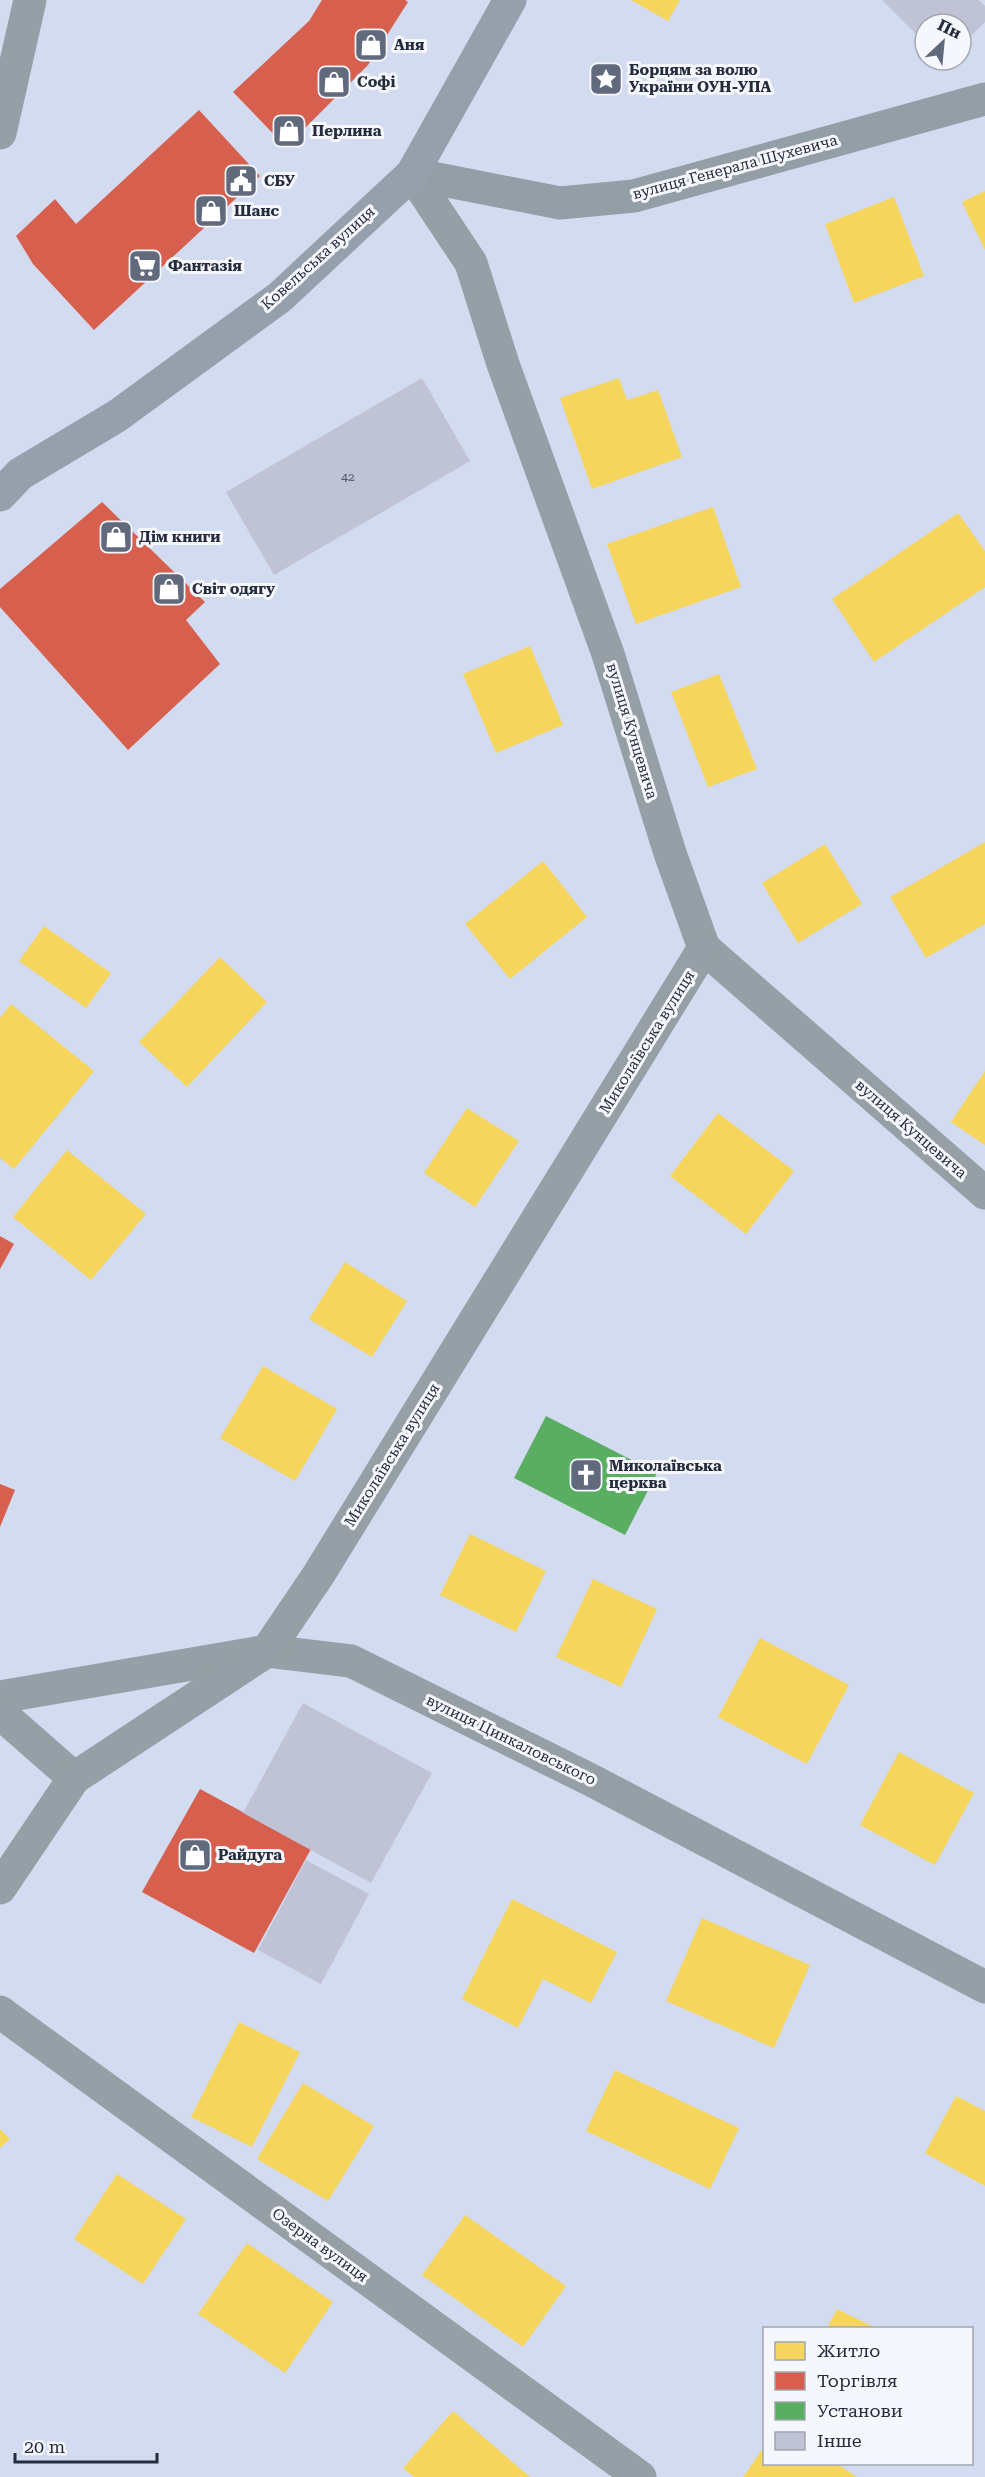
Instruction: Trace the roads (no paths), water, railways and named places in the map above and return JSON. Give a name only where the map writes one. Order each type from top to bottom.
[{"type":"main road","name":"Ковельська вулиця","points":[[0,495],[20,474],[117,416],[280,297],[412,174],[510,0]]},
{"type":"street","points":[[0,133],[30,0]]},
{"type":"street","name":"вулиця Генерала Шухевича","points":[[412,174],[560,204],[634,196],[985,99]]},
{"type":"street","name":"вулиця Кунцевича","points":[[412,174],[471,262],[503,364],[608,654],[670,853],[704,948],[985,1193]]},
{"type":"street","name":"Миколаївська вулиця","points":[[0,1888],[74,1778],[267,1651],[325,1564],[704,948]]},
{"type":"street","name":"вулиця Цинкаловського","points":[[0,1697],[267,1651],[351,1661],[589,1779],[985,1987]]},
{"type":"street","points":[[0,1713],[74,1778]]},
{"type":"street","name":"Озерна вулиця","points":[[0,2012],[640,2477]]},
{"type":"place","name":"Аня","points":[[371,45]]},
{"type":"place","name":"Борцям за волю України ОУН-УПА","points":[[606,79]]},
{"type":"place","name":"Софі","points":[[334,82]]},
{"type":"place","name":"Перлина","points":[[289,131]]},
{"type":"place","name":"СБУ","points":[[241,181]]},
{"type":"place","name":"Шанс","points":[[211,211]]},
{"type":"place","name":"Фантазія","points":[[145,266]]},
{"type":"place","name":"Дім книги","points":[[116,537]]},
{"type":"place","name":"Світ одягу","points":[[169,589]]},
{"type":"place","name":"Миколаївська церква","points":[[586,1475]]},
{"type":"place","name":"Райдуга","points":[[195,1855]]}]
